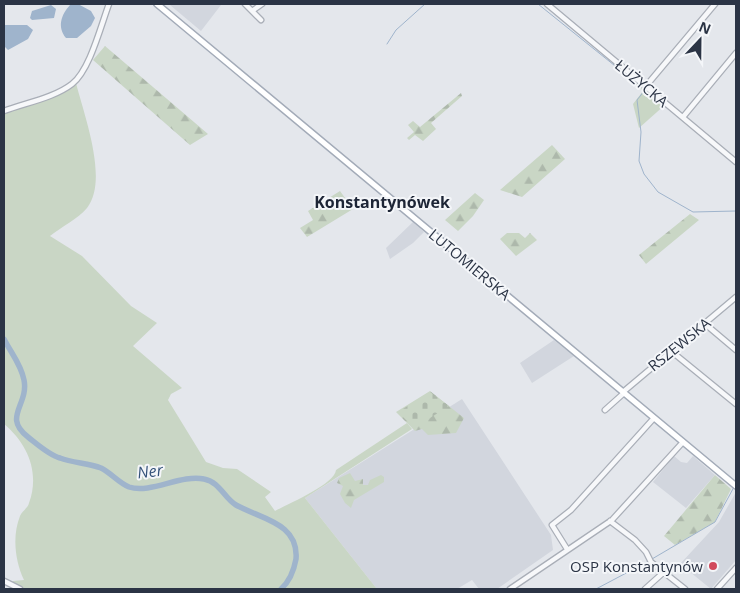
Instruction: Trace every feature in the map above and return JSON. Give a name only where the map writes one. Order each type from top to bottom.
[{"type":"main road","name":"LUTOMIERSKA","points":[[157,4],[734,484]]},
{"type":"street","points":[[4,111],[64,90],[77,80],[86,64],[109,4]]},
{"type":"street","points":[[246,4],[261,20]]},
{"type":"street","points":[[252,11],[262,4]]},
{"type":"street","name":"ŁUŻYCKA","points":[[546,4],[736,162]]},
{"type":"street","points":[[646,86],[715,4]]},
{"type":"street","points":[[683,117],[736,53]]},
{"type":"street","name":"RSZEWSKA","points":[[605,410],[623,392],[736,297]]},
{"type":"street","points":[[704,324],[736,350]]},
{"type":"street","points":[[671,351],[736,404]]},
{"type":"street","points":[[567,549],[552,525],[571,510],[654,418]]},
{"type":"street","points":[[510,589],[610,520],[683,442]]},
{"type":"street","points":[[610,520],[635,540],[650,559],[685,589]]},
{"type":"street","points":[[717,589],[736,568]]},
{"type":"street","points":[[645,589],[664,572]]},
{"type":"street","points":[[4,581],[20,589]]},
{"type":"shaded area","points":[[171,4],[219,4],[221,5],[201,31]]},
{"type":"shaded area","points":[[413,222],[424,232],[413,243],[390,259],[386,248]]},
{"type":"shaded area","points":[[554,340],[574,356],[532,383],[520,363]]},
{"type":"shaded area","points":[[462,399],[551,535],[553,550],[497,589],[479,589],[472,580],[457,589],[377,589],[305,498]]},
{"type":"shaded area","points":[[674,456],[681,462],[687,463],[693,456],[715,475],[686,508],[653,482]]},
{"type":"shaded area","points":[[736,492],[736,560],[711,589],[680,564],[719,522]]},
{"type":"green space","points":[[105,46],[208,134],[190,145],[93,60]]},
{"type":"green space","points":[[635,79],[666,104],[639,128],[633,104],[643,91],[632,81]]},
{"type":"green space","points":[[76,83],[93,147],[96,181],[93,196],[87,208],[79,216],[50,236],[82,256],[131,306],[157,323],[133,346],[182,388],[171,394],[168,400],[206,462],[223,468],[237,469],[271,492],[265,497],[275,511],[320,487],[334,475],[336,470],[407,423],[412,429],[305,498],[377,589],[10,589],[13,581],[24,580],[18,565],[15,540],[20,516],[28,505],[32,492],[33,481],[30,460],[25,450],[20,441],[4,424],[4,114],[64,91]]},
{"type":"green space","points":[[461,93],[462,96],[431,123],[436,129],[423,141],[415,135],[409,140],[407,138],[414,132],[408,125],[413,121],[420,127]]},
{"type":"green space","points":[[552,145],[565,159],[522,197],[500,190]]},
{"type":"green space","points":[[340,191],[353,209],[307,237],[300,228],[313,220],[308,211]]},
{"type":"green space","points":[[475,193],[484,200],[473,216],[458,231],[445,220]]},
{"type":"green space","points":[[690,214],[699,220],[646,264],[639,255]]},
{"type":"green space","points":[[507,233],[519,233],[525,238],[530,233],[537,240],[516,256],[500,239]]},
{"type":"green space","points":[[430,391],[464,418],[456,433],[428,435],[422,429],[415,431],[396,412]]},
{"type":"green space","points":[[430,392],[449,406],[414,428],[398,412]]},
{"type":"green space","points":[[350,473],[355,481],[363,479],[363,485],[368,485],[370,480],[381,475],[384,477],[384,482],[354,500],[351,508],[345,503],[340,494],[343,486],[337,483],[339,478]]},
{"type":"green space","points":[[715,475],[731,489],[715,522],[675,545],[664,536]]},
{"type":"water","points":[[78,4],[91,11],[95,18],[91,26],[77,38],[66,38],[61,25],[62,17],[70,5]]},
{"type":"water","points":[[51,5],[56,9],[54,18],[32,20],[30,18],[32,11]]},
{"type":"water","points":[[4,25],[27,25],[33,30],[28,39],[8,50],[4,46]]},
{"type":"waterway","points":[[387,44],[396,30],[425,4]]},
{"type":"waterway","points":[[538,4],[645,90],[637,100],[641,132],[639,161],[644,174],[658,192],[693,212],[736,211]]},
{"type":"waterway","name":"Ner","points":[[4,339],[23,374],[25,389],[18,410],[17,423],[28,437],[56,457],[101,468],[129,487],[147,488],[195,478],[214,483],[236,505],[276,524],[291,537],[295,547],[296,559],[291,576],[281,589]]},
{"type":"waterway","points":[[652,559],[715,522],[734,487]]},
{"type":"waterway","points":[[596,589],[649,561]]},
{"type":"place","name":"OSP Konstantynów","points":[[713,566]]},
{"type":"district","name":"Konstantynówek","points":[[382,202]]}]
